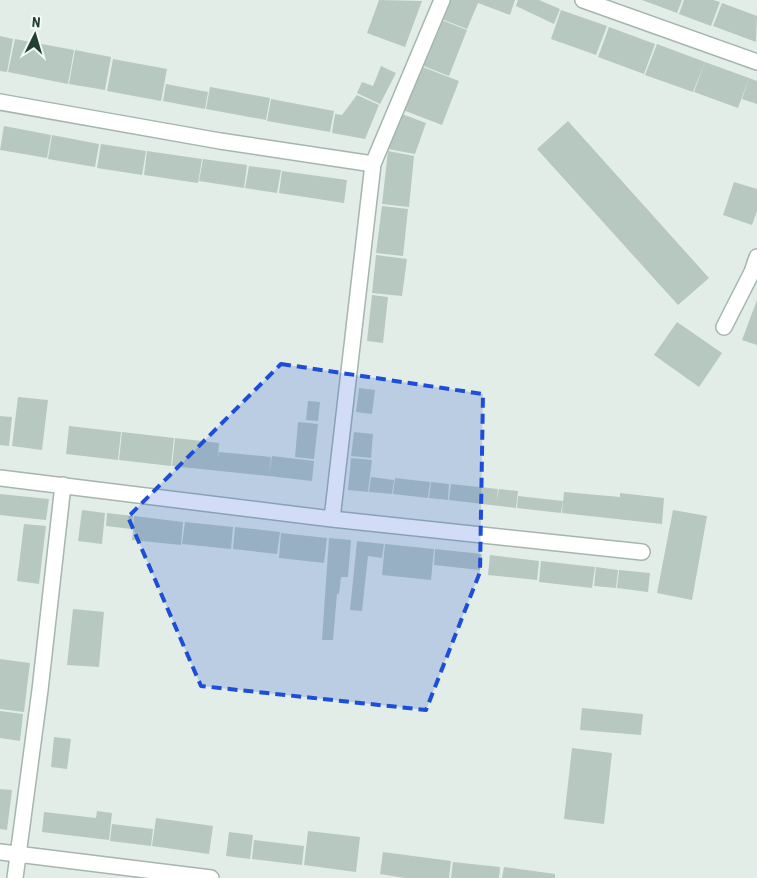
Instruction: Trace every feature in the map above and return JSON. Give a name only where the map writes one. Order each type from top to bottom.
[{"type":"street","points":[[332,519],[373,164],[442,0]]},
{"type":"street","points":[[583,0],[757,62]]},
{"type":"street","points":[[0,102],[220,141],[373,164]]},
{"type":"street","points":[[724,327],[752,272],[757,257]]},
{"type":"street","points":[[0,478],[332,519],[642,552]]},
{"type":"street","points":[[15,878],[40,690],[63,485]]},
{"type":"street","points":[[0,852],[211,878]]},
{"type":"highlighted area","points":[[281,364],[483,394],[480,572],[426,710],[201,686],[128,517]]},
{"type":"building","points":[[379,0],[422,1],[405,47],[367,33]]},
{"type":"building","points":[[447,0],[515,0],[510,15],[478,3],[467,29],[439,18]]},
{"type":"building","points":[[518,0],[539,0],[560,9],[554,24],[516,6]]},
{"type":"building","points":[[642,0],[682,0],[677,13]]},
{"type":"building","points":[[684,0],[713,0],[720,2],[711,26],[679,14]]},
{"type":"building","points":[[722,3],[757,16],[756,42],[713,26]]},
{"type":"building","points":[[561,10],[607,26],[596,55],[551,39]]},
{"type":"building","points":[[439,19],[467,30],[449,76],[421,65]]},
{"type":"building","points":[[609,27],[655,44],[644,74],[598,57]]},
{"type":"building","points":[[0,36],[13,39],[7,72],[0,71]]},
{"type":"building","points":[[15,39],[74,50],[68,84],[8,72]]},
{"type":"building","points":[[657,44],[705,62],[693,92],[645,75]]},
{"type":"building","points":[[75,50],[111,57],[105,90],[69,84]]},
{"type":"building","points":[[113,59],[167,69],[161,101],[107,91]]},
{"type":"building","points":[[705,62],[749,78],[738,108],[694,92]]},
{"type":"building","points":[[381,66],[396,73],[380,104],[357,93],[362,82],[373,86]]},
{"type":"building","points":[[420,66],[459,81],[442,125],[403,110]]},
{"type":"building","points":[[749,78],[757,81],[757,104],[742,99]]},
{"type":"building","points":[[166,84],[208,92],[205,109],[163,101]]},
{"type":"building","points":[[210,87],[270,98],[266,120],[206,109]]},
{"type":"building","points":[[357,95],[379,105],[365,139],[332,133],[335,114],[342,115]]},
{"type":"building","points":[[271,99],[334,111],[330,132],[267,121]]},
{"type":"building","points":[[402,114],[426,123],[415,154],[388,149]]},
{"type":"building","points":[[568,121],[709,278],[678,305],[537,149]]},
{"type":"building","points":[[4,126],[51,135],[47,158],[0,150]]},
{"type":"building","points":[[52,135],[99,144],[95,167],[48,159]]},
{"type":"building","points":[[101,144],[146,151],[142,175],[97,168]]},
{"type":"building","points":[[147,151],[202,159],[198,183],[144,175]]},
{"type":"building","points":[[388,151],[414,156],[409,207],[382,204]]},
{"type":"building","points":[[203,159],[247,165],[244,188],[199,181]]},
{"type":"building","points":[[249,166],[281,170],[277,193],[245,188]]},
{"type":"building","points":[[282,171],[347,180],[344,203],[279,193]]},
{"type":"building","points":[[734,182],[757,189],[757,211],[752,225],[723,215]]},
{"type":"building","points":[[382,206],[408,209],[403,256],[376,253]]},
{"type":"building","points":[[376,255],[407,259],[402,296],[372,293]]},
{"type":"building","points":[[372,295],[388,297],[383,343],[367,341]]},
{"type":"building","points":[[757,300],[757,345],[742,340]]},
{"type":"building","points":[[677,322],[722,353],[699,387],[654,355]]},
{"type":"building","points":[[359,388],[375,390],[372,414],[356,412]]},
{"type":"building","points":[[18,397],[48,400],[42,450],[12,446]]},
{"type":"building","points":[[308,401],[320,402],[318,421],[306,420]]},
{"type":"building","points":[[0,416],[12,417],[9,446],[0,445]]},
{"type":"building","points":[[298,422],[318,424],[314,459],[295,457]]},
{"type":"building","points":[[69,426],[121,432],[118,460],[66,454]]},
{"type":"building","points":[[122,432],[174,438],[171,466],[119,460]]},
{"type":"building","points":[[354,432],[373,434],[371,458],[351,456]]},
{"type":"building","points":[[175,438],[219,443],[218,459],[219,452],[271,457],[269,476],[172,466]]},
{"type":"building","points":[[272,456],[314,461],[312,481],[269,476]]},
{"type":"building","points":[[351,458],[372,460],[368,492],[348,490]]},
{"type":"building","points":[[371,477],[394,480],[392,494],[369,492]]},
{"type":"building","points":[[395,478],[430,482],[428,498],[393,494]]},
{"type":"building","points":[[431,482],[449,484],[448,500],[429,498]]},
{"type":"building","points":[[451,484],[498,489],[497,501],[499,489],[518,491],[516,508],[449,500]]},
{"type":"building","points":[[564,492],[620,497],[620,493],[664,498],[662,524],[562,513]]},
{"type":"building","points":[[0,494],[49,499],[46,520],[0,515]]},
{"type":"building","points":[[518,496],[563,501],[561,513],[517,508]]},
{"type":"building","points":[[82,510],[105,513],[102,544],[78,541]]},
{"type":"building","points":[[673,510],[707,516],[692,600],[657,593]]},
{"type":"building","points":[[107,513],[133,516],[131,529],[106,526]]},
{"type":"building","points":[[134,516],[183,522],[181,545],[132,540]]},
{"type":"building","points":[[185,522],[233,527],[231,549],[182,544]]},
{"type":"building","points":[[24,524],[46,526],[39,584],[17,581]]},
{"type":"building","points":[[235,527],[280,532],[277,554],[233,549]]},
{"type":"building","points":[[281,533],[327,538],[324,563],[279,558]]},
{"type":"building","points":[[329,538],[351,540],[348,577],[341,577],[339,594],[337,594],[333,640],[322,640]]},
{"type":"building","points":[[357,541],[384,544],[382,558],[368,556],[362,611],[350,610]]},
{"type":"building","points":[[385,544],[434,549],[431,580],[382,575]]},
{"type":"building","points":[[435,549],[482,554],[480,570],[434,565]]},
{"type":"building","points":[[490,555],[539,561],[537,580],[488,575]]},
{"type":"building","points":[[541,561],[595,567],[592,588],[539,582]]},
{"type":"building","points":[[596,567],[618,570],[616,588],[594,586]]},
{"type":"building","points":[[619,570],[650,573],[648,592],[617,588]]},
{"type":"building","points":[[73,609],[104,612],[99,667],[67,665]]},
{"type":"building","points":[[0,659],[30,663],[24,712],[0,709]]},
{"type":"building","points":[[582,708],[643,714],[641,735],[580,730]]},
{"type":"building","points":[[0,711],[23,714],[20,741],[0,738]]},
{"type":"building","points":[[54,737],[71,739],[67,769],[51,767]]},
{"type":"building","points":[[572,748],[612,753],[604,824],[564,819]]},
{"type":"building","points":[[0,789],[12,790],[7,830],[0,829]]},
{"type":"building","points":[[97,811],[112,813],[109,840],[42,832],[44,812],[96,818]]},
{"type":"building","points":[[156,818],[213,826],[209,854],[152,846]]},
{"type":"building","points":[[112,824],[153,829],[151,846],[110,841]]},
{"type":"building","points":[[308,831],[360,837],[356,872],[304,865]]},
{"type":"building","points":[[229,832],[253,835],[250,859],[226,856]]},
{"type":"building","points":[[254,840],[304,846],[302,865],[252,859]]},
{"type":"building","points":[[383,852],[451,861],[449,878],[405,878],[380,874]]},
{"type":"building","points":[[453,862],[500,867],[499,878],[451,878]]},
{"type":"building","points":[[504,867],[555,874],[555,878],[502,878]]}]
